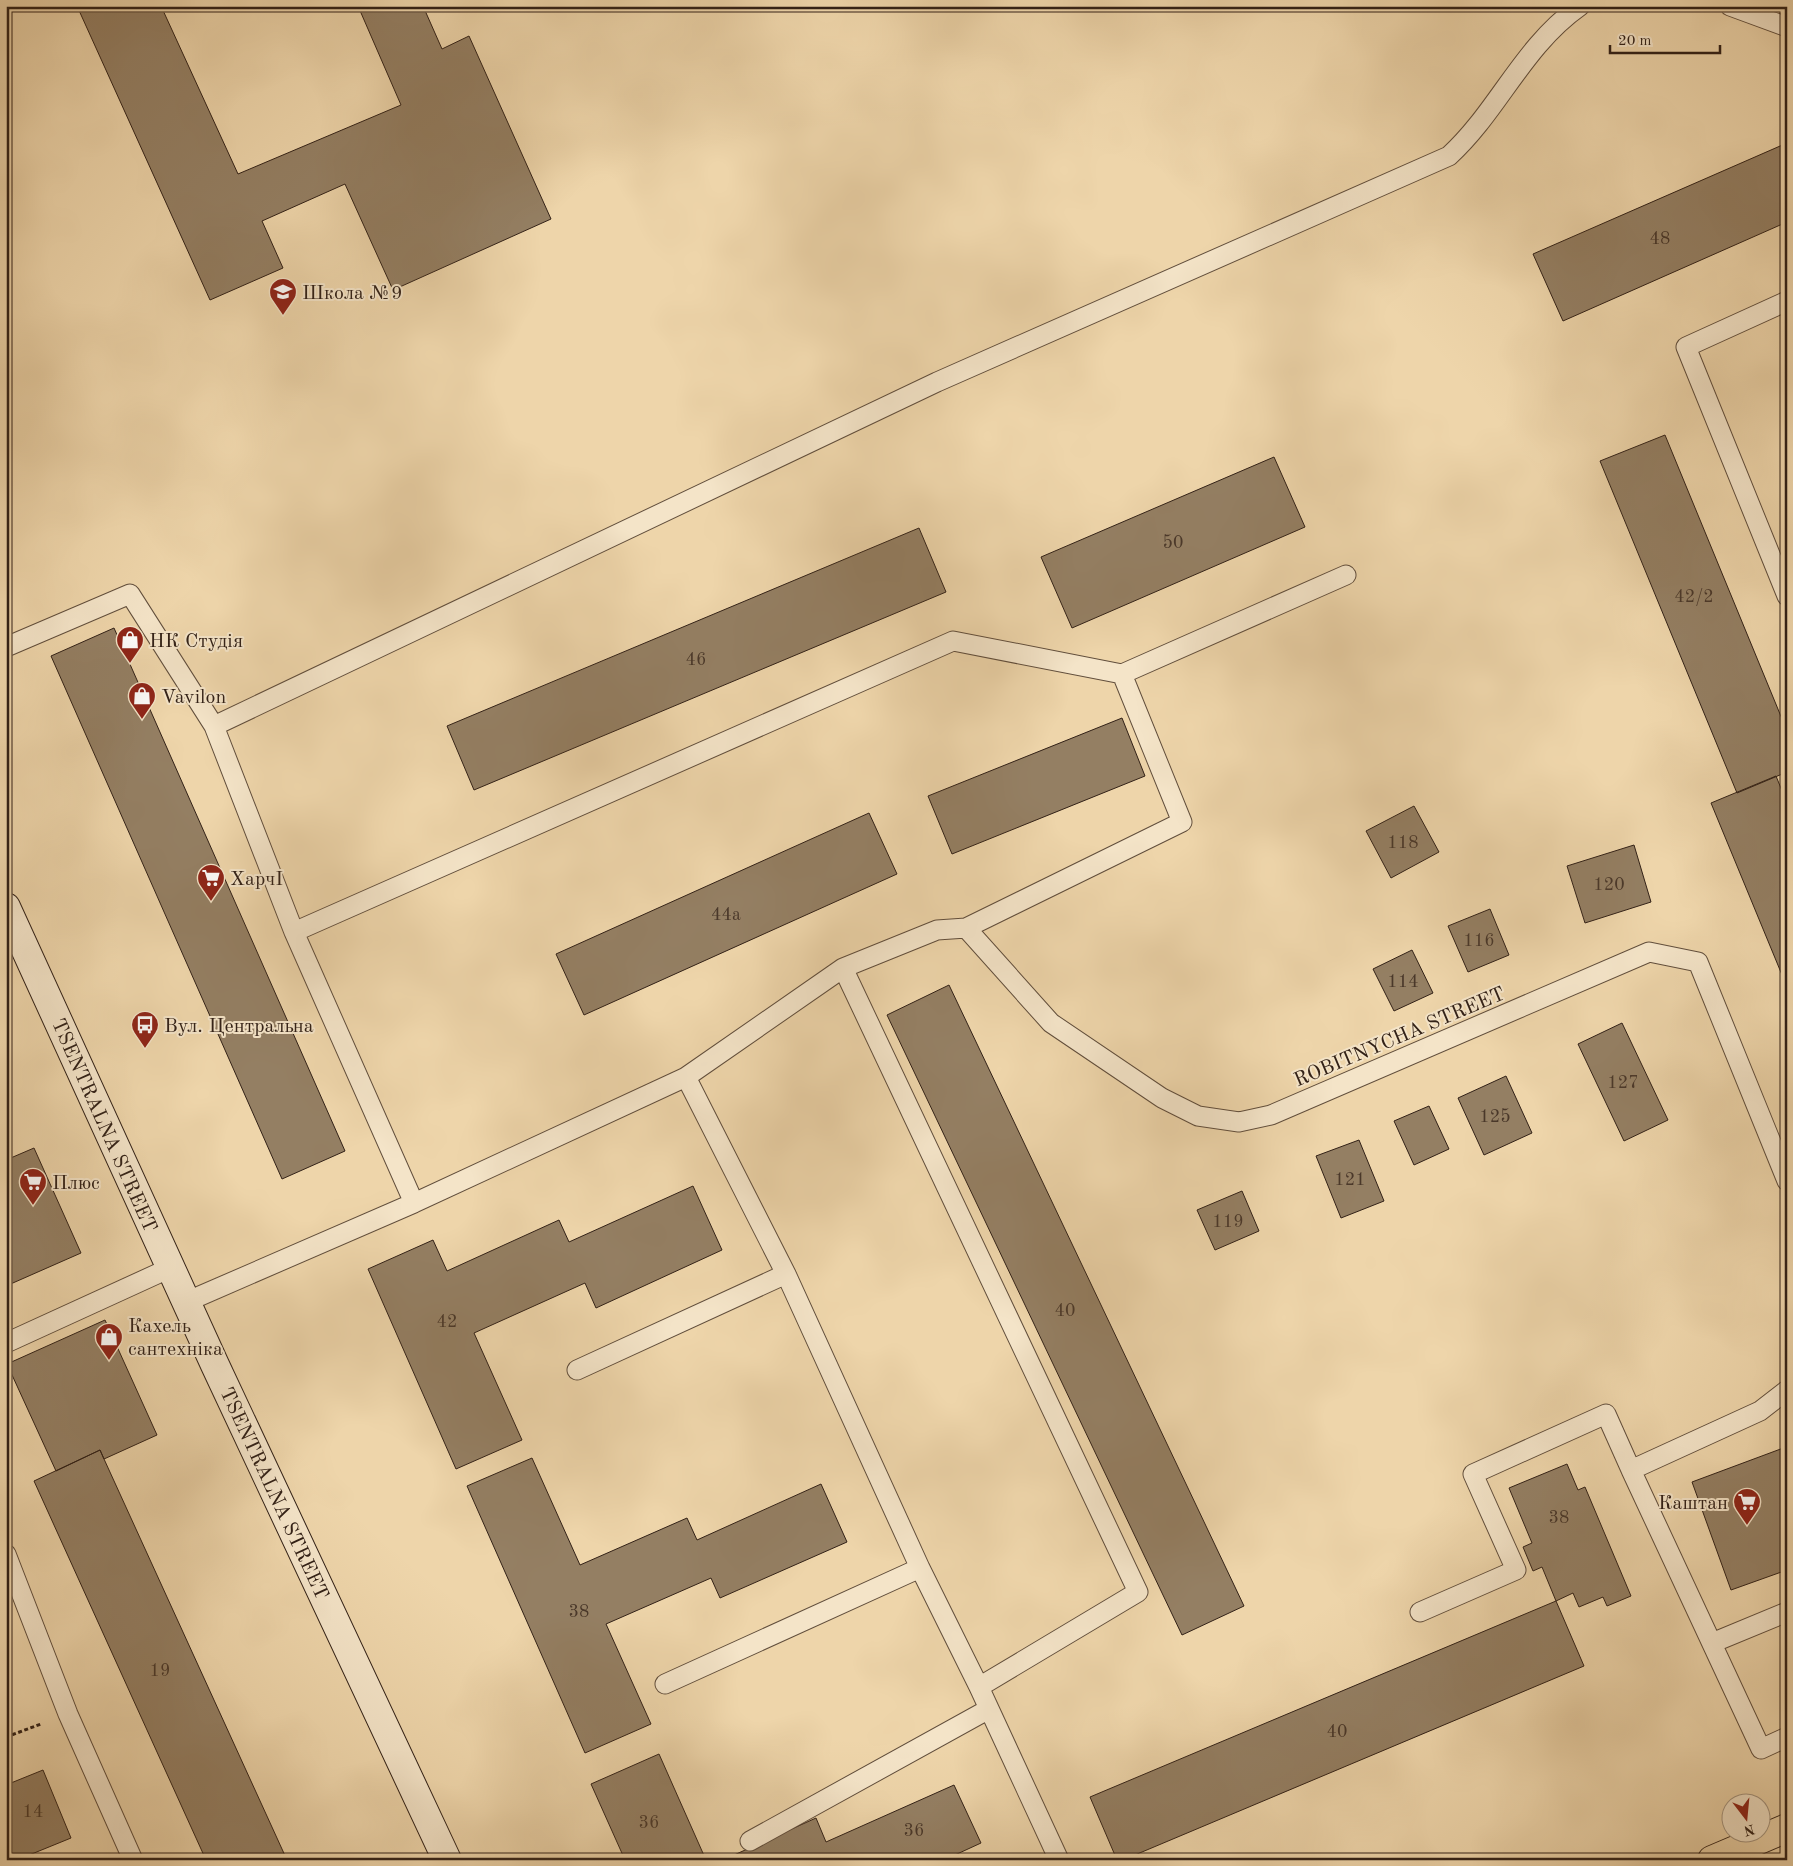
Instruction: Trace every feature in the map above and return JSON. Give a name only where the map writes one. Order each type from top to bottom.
[{"type":"main road","points":[[1712,1860],[1787,1828]]},
{"type":"street","name":"TSENTRALNA STREET","points":[[6,907],[170,1268],[447,1860]]},
{"type":"lane","points":[[214,726],[937,382],[1449,156],[1464,142],[1527,56],[1561,20],[1580,6]]},
{"type":"lane","points":[[1730,6],[1787,27]]},
{"type":"lane","points":[[1787,301],[1686,347],[1787,596]]},
{"type":"lane","points":[[294,932],[953,641],[1122,674],[1346,575]]},
{"type":"lane","points":[[6,647],[130,594],[214,726],[294,932],[414,1203]]},
{"type":"lane","points":[[186,1302],[414,1203],[686,1077],[843,968],[937,930],[966,928],[1182,822],[1122,674]]},
{"type":"lane","name":"ROBITNYCHA STREET","points":[[966,928],[1051,1023],[1162,1098],[1198,1116],[1239,1122],[1271,1115],[1649,952],[1698,962],[1787,1181]]},
{"type":"lane","points":[[843,968],[1138,1592],[979,1686]]},
{"type":"lane","points":[[686,1077],[786,1274],[920,1568],[979,1686],[1059,1860]]},
{"type":"lane","points":[[6,1343],[170,1268]]},
{"type":"lane","points":[[577,1370],[786,1274]]},
{"type":"lane","points":[[1631,1470],[1760,1411],[1787,1390]]},
{"type":"lane","points":[[1420,1612],[1516,1570],[1473,1474],[1606,1414],[1761,1749],[1785,1738],[1787,1742]]},
{"type":"lane","points":[[6,1554],[68,1714],[133,1860]]},
{"type":"lane","points":[[665,1684],[920,1568]]},
{"type":"lane","points":[[1712,1643],[1787,1612]]},
{"type":"lane","points":[[750,1841],[989,1709]]},
{"type":"path","points":[[6,1737],[68,1714]]},
{"type":"building","name":"Школа №9","points":[[77,6],[161,6],[238,174],[401,105],[358,6],[423,6],[442,49],[469,36],[551,219],[393,290],[345,184],[262,221],[283,268],[210,300]]},
{"type":"building","points":[[1787,143],[1787,222],[1563,321],[1533,254]]},
{"type":"building","points":[[1665,435],[1787,731],[1787,772],[1737,793],[1600,461]]},
{"type":"building","points":[[1274,457],[1305,527],[1072,628],[1041,557]]},
{"type":"building","points":[[919,528],[946,592],[474,790],[447,726]]},
{"type":"building","points":[[114,628],[345,1151],[282,1179],[51,656]]},
{"type":"building","points":[[1122,718],[1145,776],[952,854],[928,796]]},
{"type":"building","points":[[1776,776],[1787,803],[1787,987],[1711,803]]},
{"type":"building","points":[[1414,806],[1439,852],[1391,878],[1366,831]]},
{"type":"building","points":[[869,813],[897,874],[584,1015],[556,954]]},
{"type":"building","points":[[1634,845],[1651,902],[1585,923],[1567,866]]},
{"type":"building","points":[[1490,909],[1509,955],[1468,972],[1448,926]]},
{"type":"building","points":[[1412,950],[1433,993],[1394,1011],[1373,969]]},
{"type":"building","points":[[949,985],[1244,1606],[1182,1635],[887,1015]]},
{"type":"building","points":[[1622,1023],[1668,1120],[1624,1141],[1578,1044]]},
{"type":"building","points":[[1506,1076],[1532,1133],[1484,1155],[1458,1098]]},
{"type":"building","points":[[1429,1106],[1449,1149],[1414,1165],[1394,1121]]},
{"type":"building","points":[[1359,1140],[1384,1201],[1341,1218],[1316,1156]]},
{"type":"building","name":"Плюс","points":[[34,1148],[81,1253],[6,1286],[6,1160]]},
{"type":"building","points":[[693,1186],[722,1250],[596,1308],[585,1283],[474,1333],[522,1440],[456,1469],[368,1269],[433,1240],[447,1271],[559,1220],[569,1242]]},
{"type":"building","points":[[1242,1191],[1259,1231],[1215,1250],[1197,1210]]},
{"type":"building","points":[[105,1320],[157,1435],[104,1459],[100,1450],[56,1471],[7,1364]]},
{"type":"building","name":"Каштан","points":[[1786,1447],[1787,1570],[1731,1590],[1692,1482]]},
{"type":"building","points":[[100,1450],[287,1860],[206,1860],[34,1481]]},
{"type":"building","points":[[532,1458],[580,1565],[687,1518],[697,1540],[821,1484],[847,1542],[720,1598],[711,1578],[606,1624],[651,1724],[585,1753],[467,1486]]},
{"type":"building","points":[[1567,1464],[1578,1490],[1585,1487],[1631,1596],[1607,1606],[1603,1597],[1579,1607],[1573,1593],[1556,1601],[1542,1567],[1533,1571],[1523,1547],[1532,1543],[1509,1488]]},
{"type":"building","points":[[1556,1601],[1584,1666],[1123,1860],[1117,1860],[1090,1797]]},
{"type":"building","points":[[659,1754],[706,1860],[625,1860],[591,1784]]},
{"type":"building","points":[[43,1770],[71,1838],[17,1860],[6,1860],[6,1785]]},
{"type":"building","points":[[954,1785],[981,1843],[944,1860],[723,1860],[816,1818],[826,1842]]},
{"type":"place","name":"Школа №9","points":[[283,316]]},
{"type":"place","name":"НК Студія","points":[[130,664]]},
{"type":"place","name":"Vavilon","points":[[142,720]]},
{"type":"place","name":"ХарчI","points":[[211,902]]},
{"type":"place","name":"Вул. Центральна","points":[[145,1049]]},
{"type":"place","name":"Плюс","points":[[33,1206]]},
{"type":"place","name":"Кахель сантехніка","points":[[109,1361]]},
{"type":"place","name":"Каштан","points":[[1747,1526]]}]
